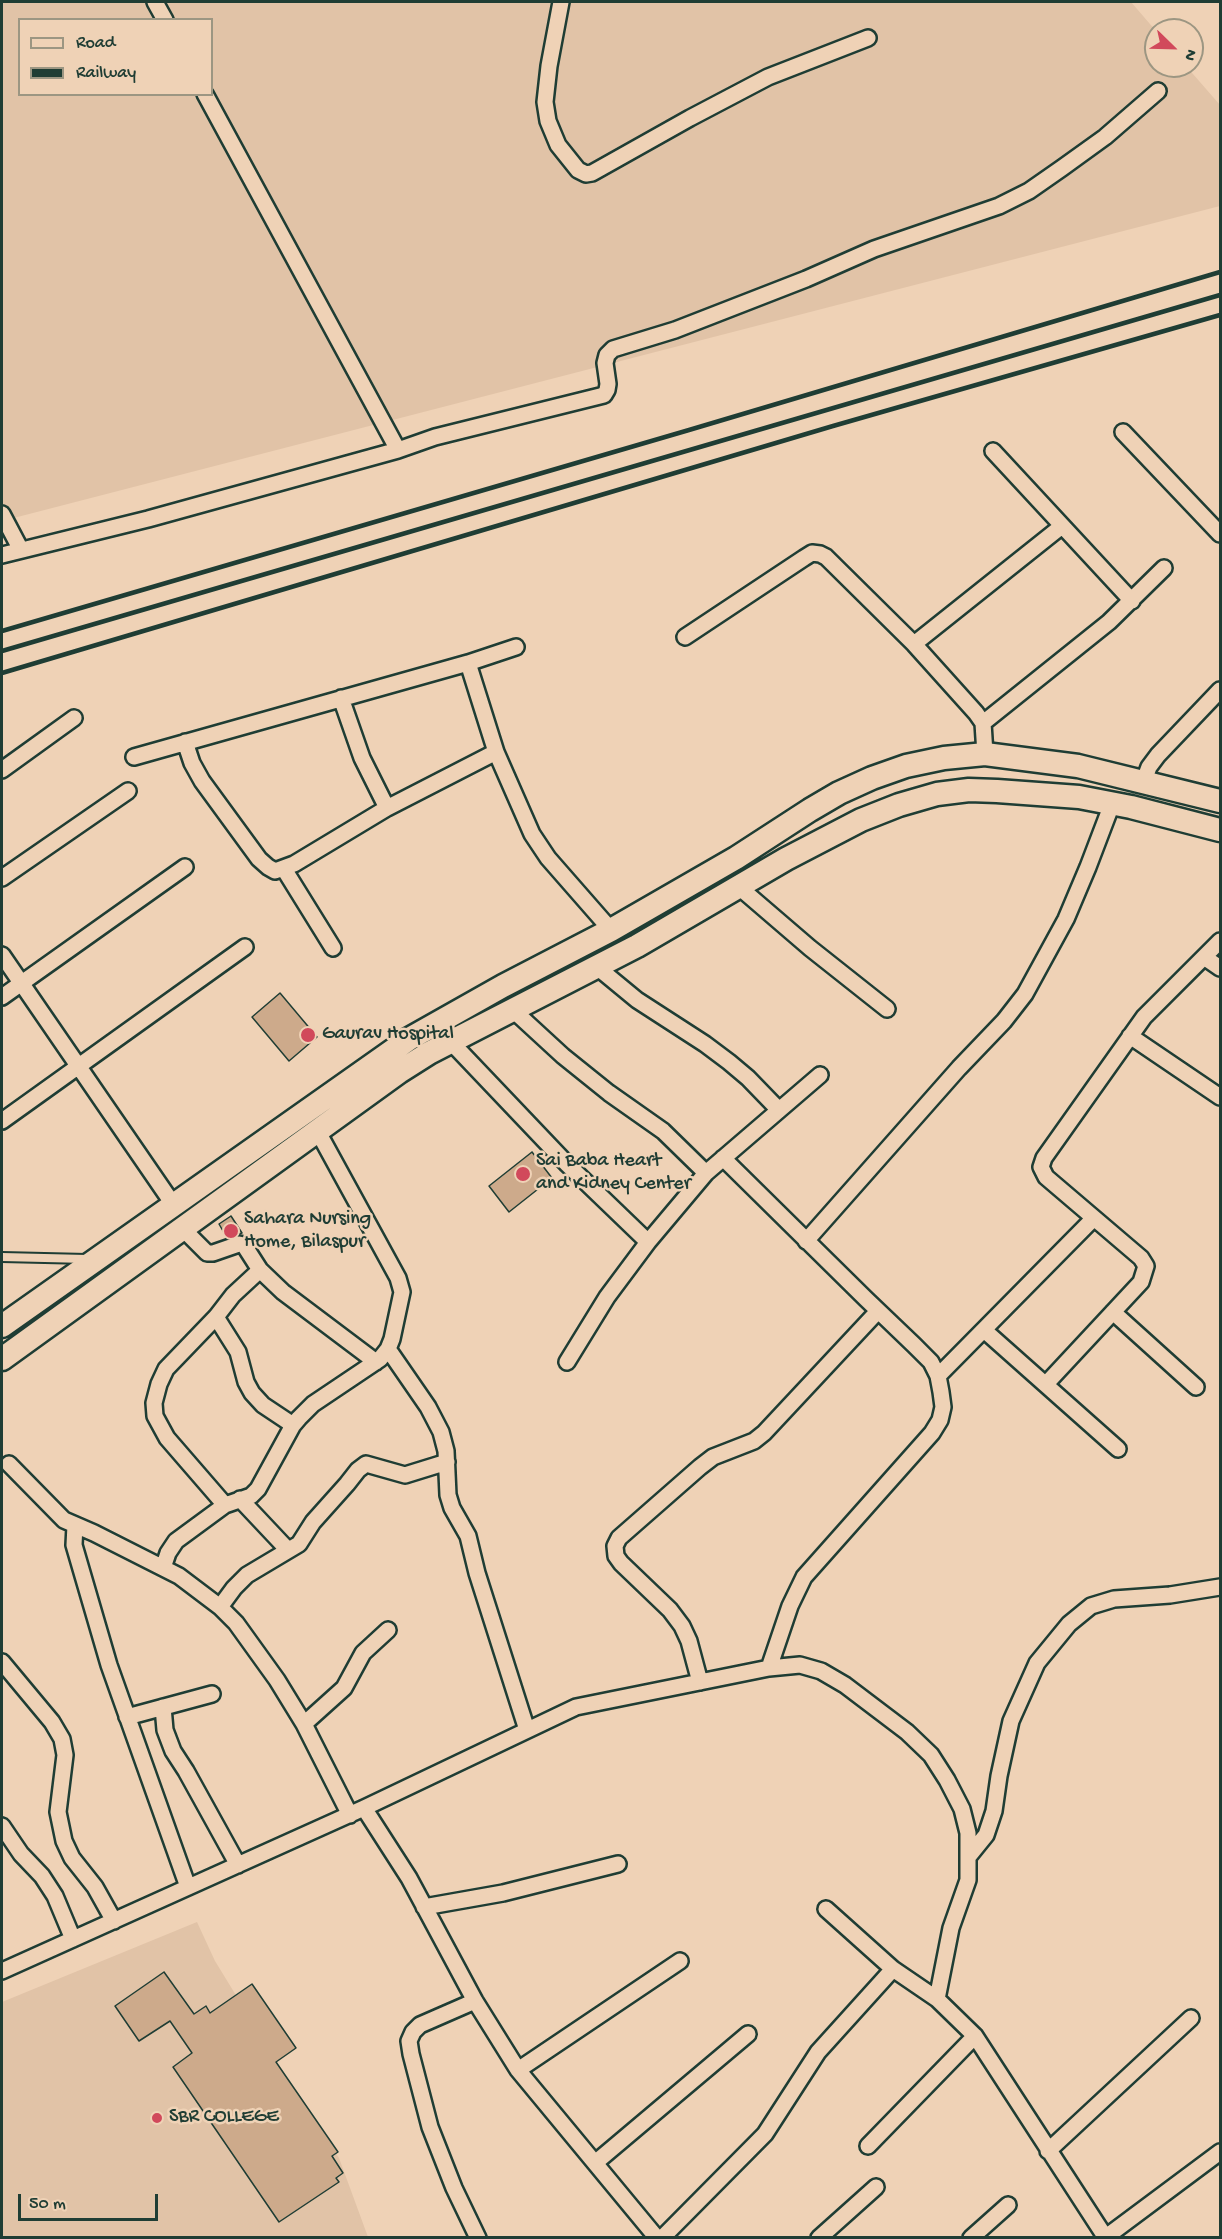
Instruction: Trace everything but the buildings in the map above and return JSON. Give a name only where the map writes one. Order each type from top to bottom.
[{"type":"main road","points":[[2,1326],[409,1039],[502,986],[611,930],[736,858],[838,793],[872,778],[906,766],[944,758],[985,754],[1023,757],[1078,766],[1221,801]]},
{"type":"main road","points":[[2,1359],[399,1072],[451,1042],[597,967],[822,839],[861,820],[899,805],[937,794],[969,790],[1035,792],[1079,797],[1221,830]]},
{"type":"main road","points":[[197,1187],[210,1208]]},
{"type":"street","points":[[155,2],[164,18]]},
{"type":"street","points":[[561,2],[545,102],[548,121],[558,145],[578,170],[586,174],[592,173],[768,77],[868,38]]},
{"type":"street","points":[[2,555],[148,519],[489,423],[604,395],[608,384],[605,363],[607,355],[614,349],[685,326],[806,279],[874,249],[999,206],[1029,191],[1062,168],[1104,137],[1158,90]]},
{"type":"street","points":[[206,96],[398,450]]},
{"type":"street","points":[[1123,432],[1221,534]]},
{"type":"street","points":[[993,451],[1132,601]]},
{"type":"street","points":[[2,514],[21,550]]},
{"type":"street","points":[[914,644],[1062,526]]},
{"type":"street","points":[[685,637],[813,554],[826,557],[914,644],[976,712],[983,723],[985,754]]},
{"type":"street","points":[[983,723],[1109,622],[1164,568]]},
{"type":"street","points":[[134,757],[468,663],[516,647]]},
{"type":"street","points":[[468,663],[496,752],[532,834],[548,858],[611,930]]},
{"type":"street","points":[[1143,783],[1149,767],[1158,755],[1221,690]]},
{"type":"street","points":[[341,698],[362,758],[387,808]]},
{"type":"street","points":[[2,770],[74,718]]},
{"type":"street","points":[[185,742],[192,763],[202,781],[259,859],[275,871],[284,869],[387,808],[496,752]]},
{"type":"street","points":[[2,878],[128,791]]},
{"type":"street","points":[[807,1241],[959,1068],[1004,1021],[1025,994],[1066,920],[1112,804]]},
{"type":"street","points":[[2,997],[185,867]]},
{"type":"street","points":[[284,869],[333,948]]},
{"type":"street","points":[[739,887],[810,948],[887,1009]]},
{"type":"street","points":[[1046,1384],[1141,1282],[1146,1266],[1141,1258],[1046,1177],[1041,1167],[1044,1158],[1144,1017],[1221,941]]},
{"type":"street","points":[[2,1121],[245,947]]},
{"type":"street","points":[[2,955],[173,1204]]},
{"type":"street","points":[[1204,957],[1221,968]]},
{"type":"street","points":[[597,967],[636,1000],[729,1062],[778,1109]]},
{"type":"street","points":[[513,1010],[563,1056],[609,1093],[663,1131],[706,1173]]},
{"type":"street","points":[[1130,1036],[1221,1097]]},
{"type":"street","points":[[451,1042],[567,1164],[648,1242]]},
{"type":"street","points":[[567,1362],[607,1297],[648,1242],[706,1173],[820,1075]]},
{"type":"street","points":[[163,1568],[168,1553],[176,1541],[225,1505],[251,1496],[258,1489],[292,1425],[313,1404],[376,1362],[388,1349],[392,1339],[402,1292],[398,1278],[317,1130]]},
{"type":"street","points":[[723,1158],[931,1362],[938,1376],[943,1407],[940,1420],[932,1433],[804,1577],[790,1606],[769,1668]]},
{"type":"street","points":[[938,1376],[1094,1218]]},
{"type":"street","points":[[182,1228],[207,1253],[239,1244],[244,1245],[260,1270],[292,1299],[376,1362]]},
{"type":"street","points":[[225,1505],[166,1438],[155,1416],[154,1402],[166,1369],[216,1317],[233,1295],[260,1270]]},
{"type":"street","points":[[700,1682],[689,1641],[682,1626],[670,1610],[621,1563],[616,1556],[615,1546],[619,1539],[713,1457],[754,1441],[764,1433],[878,1311]]},
{"type":"street","points":[[1113,1312],[1196,1387]]},
{"type":"street","points":[[216,1317],[238,1352],[246,1382],[252,1393],[263,1405],[292,1425]]},
{"type":"street","points":[[984,1330],[1118,1449]]},
{"type":"street","points":[[388,1349],[429,1407],[441,1432],[447,1462],[448,1495],[452,1508],[468,1536],[477,1573],[527,1730]]},
{"type":"street","points":[[220,1607],[247,1575],[304,1538],[313,1522],[358,1470],[366,1464],[405,1475],[447,1462]]},
{"type":"street","points":[[9,1464],[54,1511],[75,1526],[179,1576],[220,1607],[236,1623],[277,1680],[357,1812],[410,1878],[475,2001],[518,2070],[657,2238]]},
{"type":"street","points":[[240,1499],[288,1550]]},
{"type":"street","points":[[75,1526],[74,1545],[109,1665],[188,1887]]},
{"type":"street","points":[[969,1856],[989,1827],[1011,1721],[1037,1663],[1069,1624],[1091,1606],[1114,1599],[1170,1595],[1221,1587]]},
{"type":"street","points":[[304,1724],[344,1688],[363,1653],[388,1630]]},
{"type":"street","points":[[2,1662],[52,1722],[62,1739],[65,1768],[58,1812],[64,1841],[72,1858],[94,1887],[114,1921]]},
{"type":"street","points":[[2,1971],[357,1812],[576,1707],[769,1668],[800,1665],[820,1671],[845,1685],[907,1732],[931,1755],[948,1780],[962,1809],[968,1833],[968,1880],[951,1928],[937,2000]]},
{"type":"street","points":[[128,1717],[212,1694]]},
{"type":"street","points":[[164,1707],[165,1730],[172,1751],[186,1771],[238,1865]]},
{"type":"street","points":[[2,1826],[55,1896],[73,1939]]},
{"type":"street","points":[[424,1907],[503,1893],[618,1864]]},
{"type":"street","points":[[826,1909],[893,1969],[937,2000],[975,2036],[1106,2237],[1221,2152]]},
{"type":"street","points":[[518,2070],[680,1961]]},
{"type":"street","points":[[662,2238],[765,2134],[818,2052],[893,1969]]},
{"type":"street","points":[[475,2001],[420,2025],[413,2032],[409,2041],[430,2127],[454,2188],[478,2238]]},
{"type":"street","points":[[1048,2151],[1191,2018]]},
{"type":"street","points":[[595,2163],[748,2034]]},
{"type":"street","points":[[868,2146],[975,2036]]},
{"type":"street","points":[[819,2238],[876,2187]]},
{"type":"street","points":[[971,2238],[1008,2205]]},
{"type":"lane","points":[[2,1257],[94,1259]]},
{"type":"shaded area","points":[[2,2],[1131,2],[1145,18],[1144,78],[1196,78],[1220,105],[1220,206],[2,521]]},
{"type":"shaded area","name":"SBR COLLEGE","points":[[197,1922],[215,1961],[339,2158],[368,2237],[2,2238],[2,2002]]},
{"type":"railway","points":[[2,631],[1220,272]]},
{"type":"railway","points":[[2,651],[1220,295]]},
{"type":"railway","points":[[2,673],[833,426],[1220,315]]},
{"type":"place","name":"Gaurav Hospital","points":[[308,1035]]},
{"type":"place","name":"Sai Baba Heart and Kidney Center","points":[[523,1174]]},
{"type":"place","name":"Sahara Nursing Home, Bilaspur","points":[[231,1231]]},
{"type":"place","name":"SBR COLLEGE","points":[[157,2118]]}]
